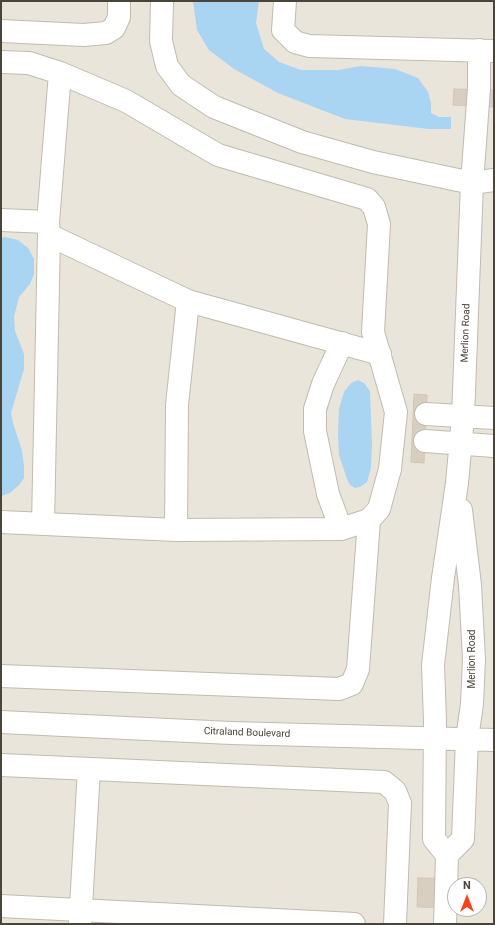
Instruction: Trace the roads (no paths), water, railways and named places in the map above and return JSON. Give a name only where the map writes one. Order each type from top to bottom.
[{"type":"street","points":[[1,31],[84,35],[106,33],[114,28],[119,17],[119,1]]},
{"type":"street","points":[[162,1],[161,41],[168,66],[181,85],[214,107],[302,142],[373,162],[472,183],[494,180]]},
{"type":"street","points":[[285,1],[283,30],[295,42],[310,46],[486,51]]},
{"type":"street","name":"Merlion Road","points":[[457,483],[470,585],[474,659],[472,704],[467,739],[463,839],[447,855],[434,839],[435,737],[433,665],[442,578],[457,483],[463,417],[472,183],[479,88],[486,51]]},
{"type":"street","points":[[1,62],[29,63],[60,73],[126,101],[218,154],[367,199],[374,207],[379,224],[373,332],[380,354],[412,414],[410,441],[390,469],[379,509],[369,520],[341,529],[176,530],[1,522]]},
{"type":"street","points":[[43,524],[49,228],[60,73]]},
{"type":"street","points":[[1,220],[49,228],[188,301],[380,354]]},
{"type":"street","points":[[176,530],[177,405],[188,301]]},
{"type":"street","points":[[341,529],[328,494],[315,431],[317,403],[323,384],[342,343]]},
{"type":"street","points":[[412,414],[494,418]]},
{"type":"street","points":[[410,441],[494,446]]},
{"type":"street","points":[[1,676],[339,689],[352,684],[358,669],[369,520]]},
{"type":"street","name":"Citraland Boulevard","points":[[1,722],[231,733],[435,737],[494,740]]},
{"type":"street","points":[[1,765],[384,782],[395,791],[400,803],[395,924]]},
{"type":"street","points":[[81,917],[89,769]]},
{"type":"street","points":[[445,924],[447,855]]},
{"type":"street","points":[[1,906],[81,917],[354,924]]},
{"type":"water","points":[[193,1],[259,1],[256,23],[264,49],[279,62],[301,70],[338,70],[361,66],[395,69],[418,78],[428,92],[431,103],[431,113],[439,117],[451,117],[451,129],[429,129],[345,119],[278,93],[234,69],[209,50],[197,30]]},
{"type":"water","points":[[5,237],[18,240],[28,248],[34,259],[34,274],[30,284],[19,297],[14,317],[15,331],[24,354],[24,369],[11,413],[22,451],[24,478],[10,493],[1,496],[1,238]]},
{"type":"water","points":[[358,380],[364,383],[370,391],[372,443],[371,468],[367,482],[360,487],[355,488],[350,485],[347,479],[339,455],[338,433],[339,409],[344,392],[351,383]]}]
